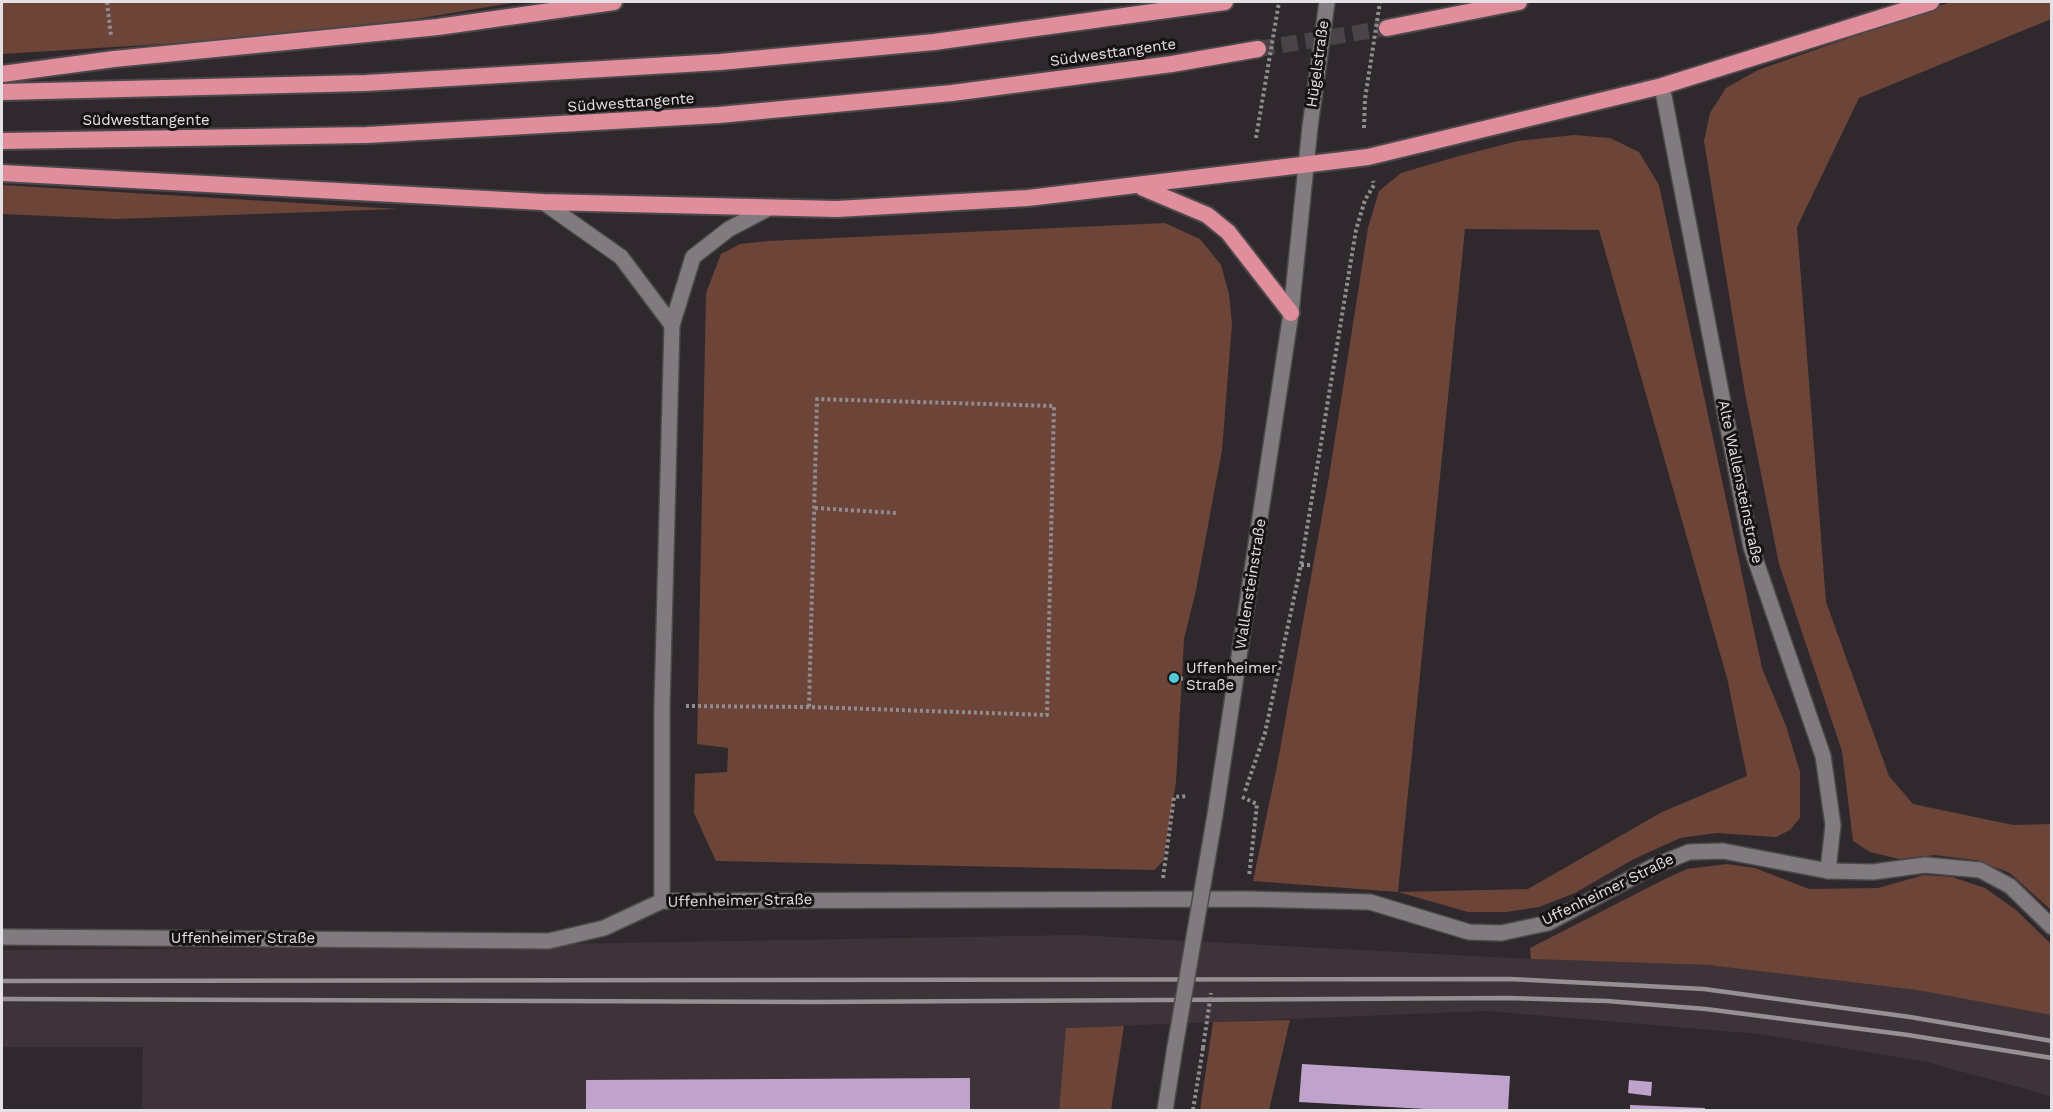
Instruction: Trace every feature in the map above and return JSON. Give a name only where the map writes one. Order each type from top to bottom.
[{"type":"highway","points":[[2,74],[114,59],[438,27],[614,2]]},
{"type":"highway","name":"Südwesttangente","points":[[2,92],[366,83],[709,63],[934,42],[1225,2]]},
{"type":"highway","points":[[1388,28],[1519,2]]},
{"type":"highway","points":[[2,173],[543,202],[837,209],[922,205],[1139,186],[1368,158],[1662,86],[1931,2]]},
{"type":"highway","name":"Südwesttangente","points":[[2,141],[367,135],[719,115],[963,91],[1172,64],[1258,49]]},
{"type":"highway","points":[[1139,186],[1181,202],[1207,215],[1221,226],[1291,314]]},
{"type":"street","name":"Hügelstraße","points":[[1310,127],[1327,2]]},
{"type":"street","name":"Alte Wallensteinstraße","points":[[1662,86],[1751,547],[1823,756],[1833,825],[1828,871]]},
{"type":"street","name":"Wallensteinstraße","points":[[1165,1110],[1215,815],[1291,314],[1310,127]]},
{"type":"street","points":[[543,202],[621,257],[672,325]]},
{"type":"street","points":[[662,901],[662,706],[672,325],[693,257],[729,229],[769,208]]},
{"type":"street","name":"Uffenheimer Straße","points":[[2,937],[549,941],[604,928],[662,901],[1160,899],[1371,902],[1469,932],[1501,933],[1548,922],[1652,867],[1689,852],[1723,851],[1828,871],[1873,872],[1925,865],[1980,870],[2010,886],[2052,927]]},
{"type":"path","points":[[107,2],[114,59]]},
{"type":"path","points":[[1256,138],[1279,2]]},
{"type":"path","points":[[1364,128],[1365,99],[1380,2]]},
{"type":"path","points":[[1241,806],[1242,797],[1265,733],[1301,565],[1356,230],[1365,200],[1374,185]]},
{"type":"path","points":[[662,706],[809,707],[1047,715],[1054,406],[818,399],[809,707]]},
{"type":"path","points":[[815,508],[896,513]]},
{"type":"path","points":[[1301,565],[1310,565]]},
{"type":"path","points":[[1174,678],[1185,679]]},
{"type":"path","points":[[1160,899],[1174,797],[1188,796]]},
{"type":"path","points":[[1242,797],[1257,804],[1246,899]]},
{"type":"path","points":[[1193,1110],[1203,1048]]},
{"type":"shaded area","points":[[2,2],[518,2],[415,19],[210,41],[2,54]]},
{"type":"shaded area","points":[[1951,2],[2051,2],[2051,19],[1859,98],[1797,227],[1826,602],[1889,776],[1913,804],[2013,825],[2051,824],[2051,910],[2010,873],[1975,860],[1935,855],[1899,859],[1870,852],[1853,841],[1842,751],[1779,564],[1745,393],[1704,141],[1710,113],[1726,88],[1758,70]]},
{"type":"shaded area","points":[[1574,135],[1610,138],[1639,152],[1659,185],[1762,668],[1786,726],[1800,772],[1800,818],[1790,830],[1776,837],[1717,833],[1680,838],[1632,860],[1575,893],[1539,907],[1506,912],[1468,912],[1398,892],[1253,881],[1277,766],[1329,477],[1368,228],[1379,191],[1401,173],[1518,141]],"holes":[[[1465,229],[1599,230],[1727,678],[1747,776],[1662,812],[1528,889],[1398,892]]]},
{"type":"shaded area","points":[[2,185],[398,209],[116,219],[2,214]]},
{"type":"shaded area","points":[[1165,223],[1200,239],[1221,265],[1229,294],[1232,324],[1222,450],[1196,590],[1184,639],[1176,782],[1163,861],[1154,870],[716,861],[694,813],[695,774],[727,772],[728,748],[697,744],[706,293],[721,254],[740,244],[768,241]]},
{"type":"shaded area","points":[[1727,864],[1755,868],[1809,889],[1878,888],[1924,875],[1952,877],[1985,888],[2016,910],[2051,944],[2051,1015],[1917,990],[1708,965],[1531,959],[1530,948],[1663,880],[1687,869]]},
{"type":"shaded area","points":[[1075,935],[1531,959],[1708,965],[1917,990],[2051,1015],[2051,1096],[1926,1062],[1759,1034],[1487,1011],[1067,1028],[1059,1110],[142,1110],[143,1047],[2,1047],[2,950],[394,947]]},
{"type":"shaded area","points":[[1290,1020],[1269,1110],[1200,1110],[1213,1022]]},
{"type":"shaded area","points":[[1124,1026],[1111,1110],[1059,1110],[1066,1028]]},
{"type":"building","points":[[1302,1064],[1510,1076],[1508,1110],[1444,1110],[1299,1102]]},
{"type":"building","points":[[970,1078],[970,1110],[586,1110],[586,1080]]},
{"type":"building","points":[[1629,1080],[1652,1082],[1651,1096],[1628,1093]]},
{"type":"building","points":[[1630,1105],[1705,1108],[1705,1110],[1630,1110]]},
{"type":"tunnel","points":[[1258,49],[1387,28]]},
{"type":"railway","points":[[2,981],[1510,979],[1704,989],[1910,1017],[2052,1041]]},
{"type":"railway","points":[[2,999],[815,1002],[1508,998],[1607,1001],[1706,1009],[1908,1035],[2052,1058]]},
{"type":"place","name":"Uffenheimer Straße","points":[[1174,678]]}]
